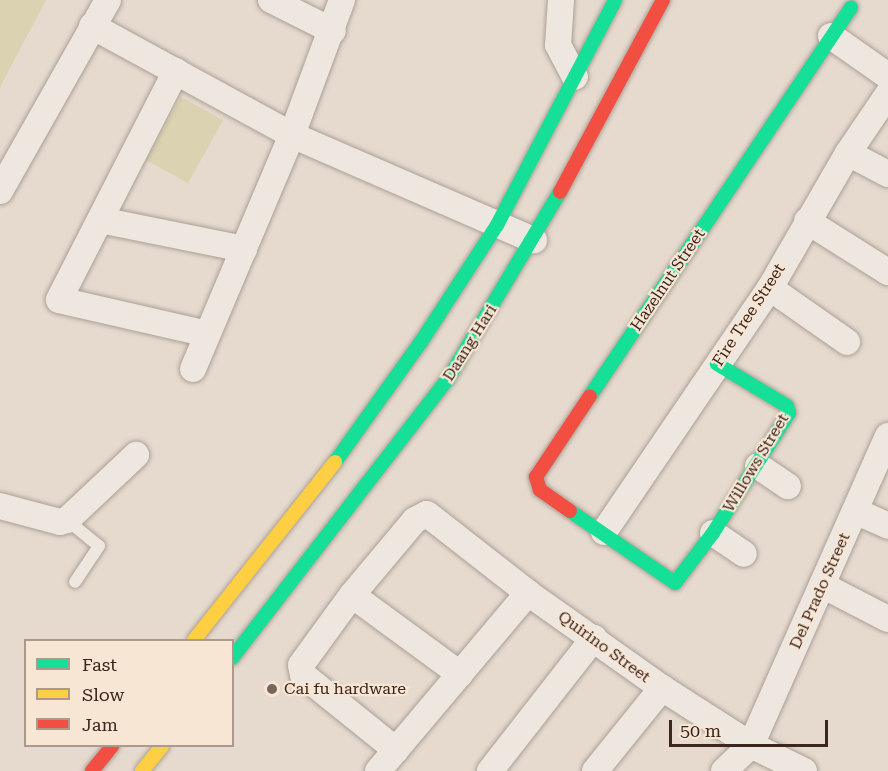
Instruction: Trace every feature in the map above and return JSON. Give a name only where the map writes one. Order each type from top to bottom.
[{"type":"main road","points":[[195,639],[348,446],[497,225],[615,0]]},
{"type":"main road","name":"Daang Hari","points":[[234,655],[448,379],[534,240],[663,0]]},
{"type":"main road","name":"Hazelnut Street","points":[[604,532],[540,490],[536,477],[851,8]]},
{"type":"main road","name":"Willows Street","points":[[604,532],[674,583],[678,582],[713,533],[758,466],[789,409],[717,364]]},
{"type":"main road","points":[[92,771],[111,747]]},
{"type":"main road","points":[[142,771],[161,747]]},
{"type":"street","points":[[0,191],[108,0]]},
{"type":"street","points":[[271,0],[333,32]]},
{"type":"street","points":[[193,369],[292,135],[333,32],[342,0]]},
{"type":"street","points":[[561,0],[558,45],[575,77]]},
{"type":"street","points":[[92,26],[292,135],[534,240]]},
{"type":"street","points":[[831,36],[888,76]]},
{"type":"street","points":[[176,71],[59,300],[207,334]]},
{"type":"street","name":"Fire Tree Street","points":[[604,532],[770,288],[848,153],[888,94]]},
{"type":"street","points":[[848,153],[888,174]]},
{"type":"street","points":[[100,220],[244,249]]},
{"type":"street","points":[[807,221],[888,272]]},
{"type":"street","points":[[770,288],[847,342]]},
{"type":"street","name":"Del Prado Street","points":[[751,745],[888,436]]},
{"type":"street","points":[[0,506],[60,522],[67,520],[136,454]]},
{"type":"street","points":[[758,466],[788,486]]},
{"type":"street","points":[[855,511],[888,526]]},
{"type":"street","name":"Quirino Street","points":[[352,595],[415,520],[421,515],[432,516],[528,593],[662,688],[751,745],[804,771]]},
{"type":"street","points":[[713,533],[744,554]]},
{"type":"street","points":[[822,585],[888,619]]},
{"type":"street","points":[[378,771],[528,593]]},
{"type":"street","points":[[396,750],[300,670],[303,661],[352,595],[460,674]]},
{"type":"street","points":[[490,771],[594,638]]},
{"type":"street","points":[[595,771],[662,688]]},
{"type":"street","points":[[724,771],[751,745]]},
{"type":"lane","points":[[67,520],[99,546],[75,582]]},
{"type":"shaded area","points":[[0,0],[46,0],[0,87]]},
{"type":"shaded area","points":[[181,97],[223,120],[188,183],[146,160]]},
{"type":"traffic: fast","points":[[335,462],[421,342],[497,225],[615,0]]},
{"type":"traffic: fast","points":[[590,396],[851,8]]},
{"type":"traffic: fast","points":[[234,655],[448,379],[560,192]]},
{"type":"traffic: fast","points":[[570,511],[675,583],[713,533],[789,413],[787,406],[717,364]]},
{"type":"traffic: slow","points":[[195,639],[335,462]]},
{"type":"traffic: slow","points":[[142,771],[161,747]]},
{"type":"traffic: jam","points":[[560,192],[663,0]]},
{"type":"traffic: jam","points":[[570,511],[540,490],[536,477],[590,396]]},
{"type":"traffic: jam","points":[[92,771],[111,747]]},
{"type":"place","name":"Cai fu hardware","points":[[272,689]]}]
